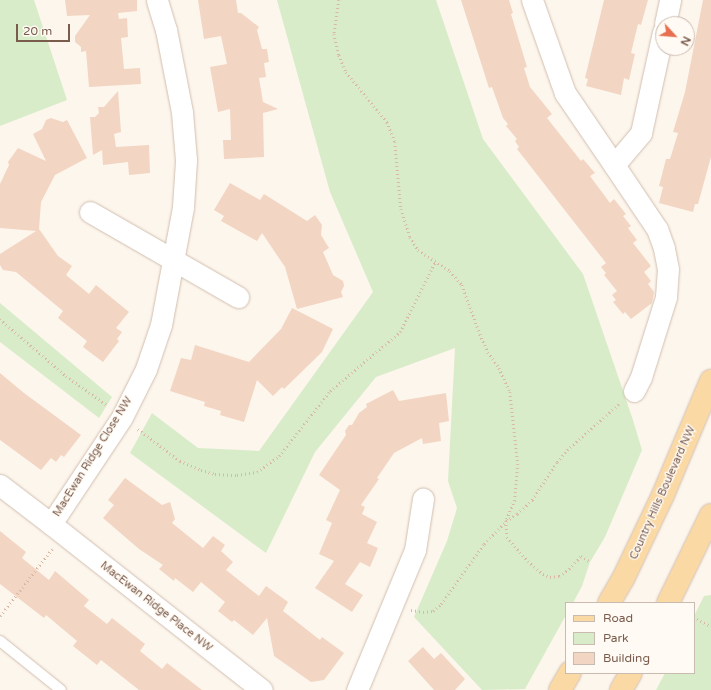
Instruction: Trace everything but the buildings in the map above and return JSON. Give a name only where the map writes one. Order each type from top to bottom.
[{"type":"main road","name":"Country Hills Boulevard NW","points":[[611,602],[663,495],[711,381]]},
{"type":"main road","points":[[668,602],[711,515]]},
{"type":"main road","points":[[560,690],[569,674]]},
{"type":"main road","points":[[622,690],[630,674]]},
{"type":"street","name":"MacEwan Ridge Close NW","points":[[0,484],[57,529],[122,417],[146,369],[162,325],[183,207],[186,160],[182,112],[166,30],[157,0]]},
{"type":"street","points":[[532,0],[565,93],[656,229],[664,248],[668,269],[666,297],[641,377],[634,391]]},
{"type":"street","points":[[667,16],[670,0]]},
{"type":"street","points":[[614,165],[641,133],[658,56]]},
{"type":"street","points":[[90,212],[238,297]]},
{"type":"street","points":[[357,690],[394,604],[415,550],[423,499]]},
{"type":"street","name":"MacEwan Ridge Place NW","points":[[57,529],[262,690]]},
{"type":"lane","points":[[0,641],[61,690]]},
{"type":"path","points":[[339,0],[334,34],[346,72],[387,122],[395,142],[401,209],[410,237],[418,250],[450,272],[462,285],[488,352],[499,368],[510,392],[518,464],[515,500],[506,521],[507,536],[528,561],[543,574],[550,577],[559,576],[569,569],[581,556],[589,561]]},
{"type":"path","points":[[135,427],[180,461],[200,470],[215,474],[237,475],[257,472],[279,456],[330,391],[400,332],[435,262]]},
{"type":"path","points":[[0,318],[66,376],[111,408]]},
{"type":"path","points":[[394,604],[413,611],[433,611],[440,604],[484,544],[506,521],[517,514],[532,500],[557,462],[568,450],[634,391]]},
{"type":"path","points":[[0,616],[57,529]]},
{"type":"path","points":[[697,619],[711,626]]},
{"type":"green space","points":[[0,0],[34,0],[67,100],[0,126]]},
{"type":"green space","points":[[277,0],[436,0],[483,139],[583,274],[642,450],[605,537],[590,562],[582,586],[574,602],[565,602],[565,617],[525,689],[482,690],[414,617],[447,541],[457,508],[448,481],[455,348],[376,377],[315,452],[266,553],[130,453],[152,413],[198,448],[259,451],[373,292],[330,192]]},
{"type":"green space","points":[[0,303],[112,397],[99,418],[0,342]]},
{"type":"green space","points":[[711,595],[711,690],[656,690],[664,674],[695,674],[695,614],[704,596]]}]
